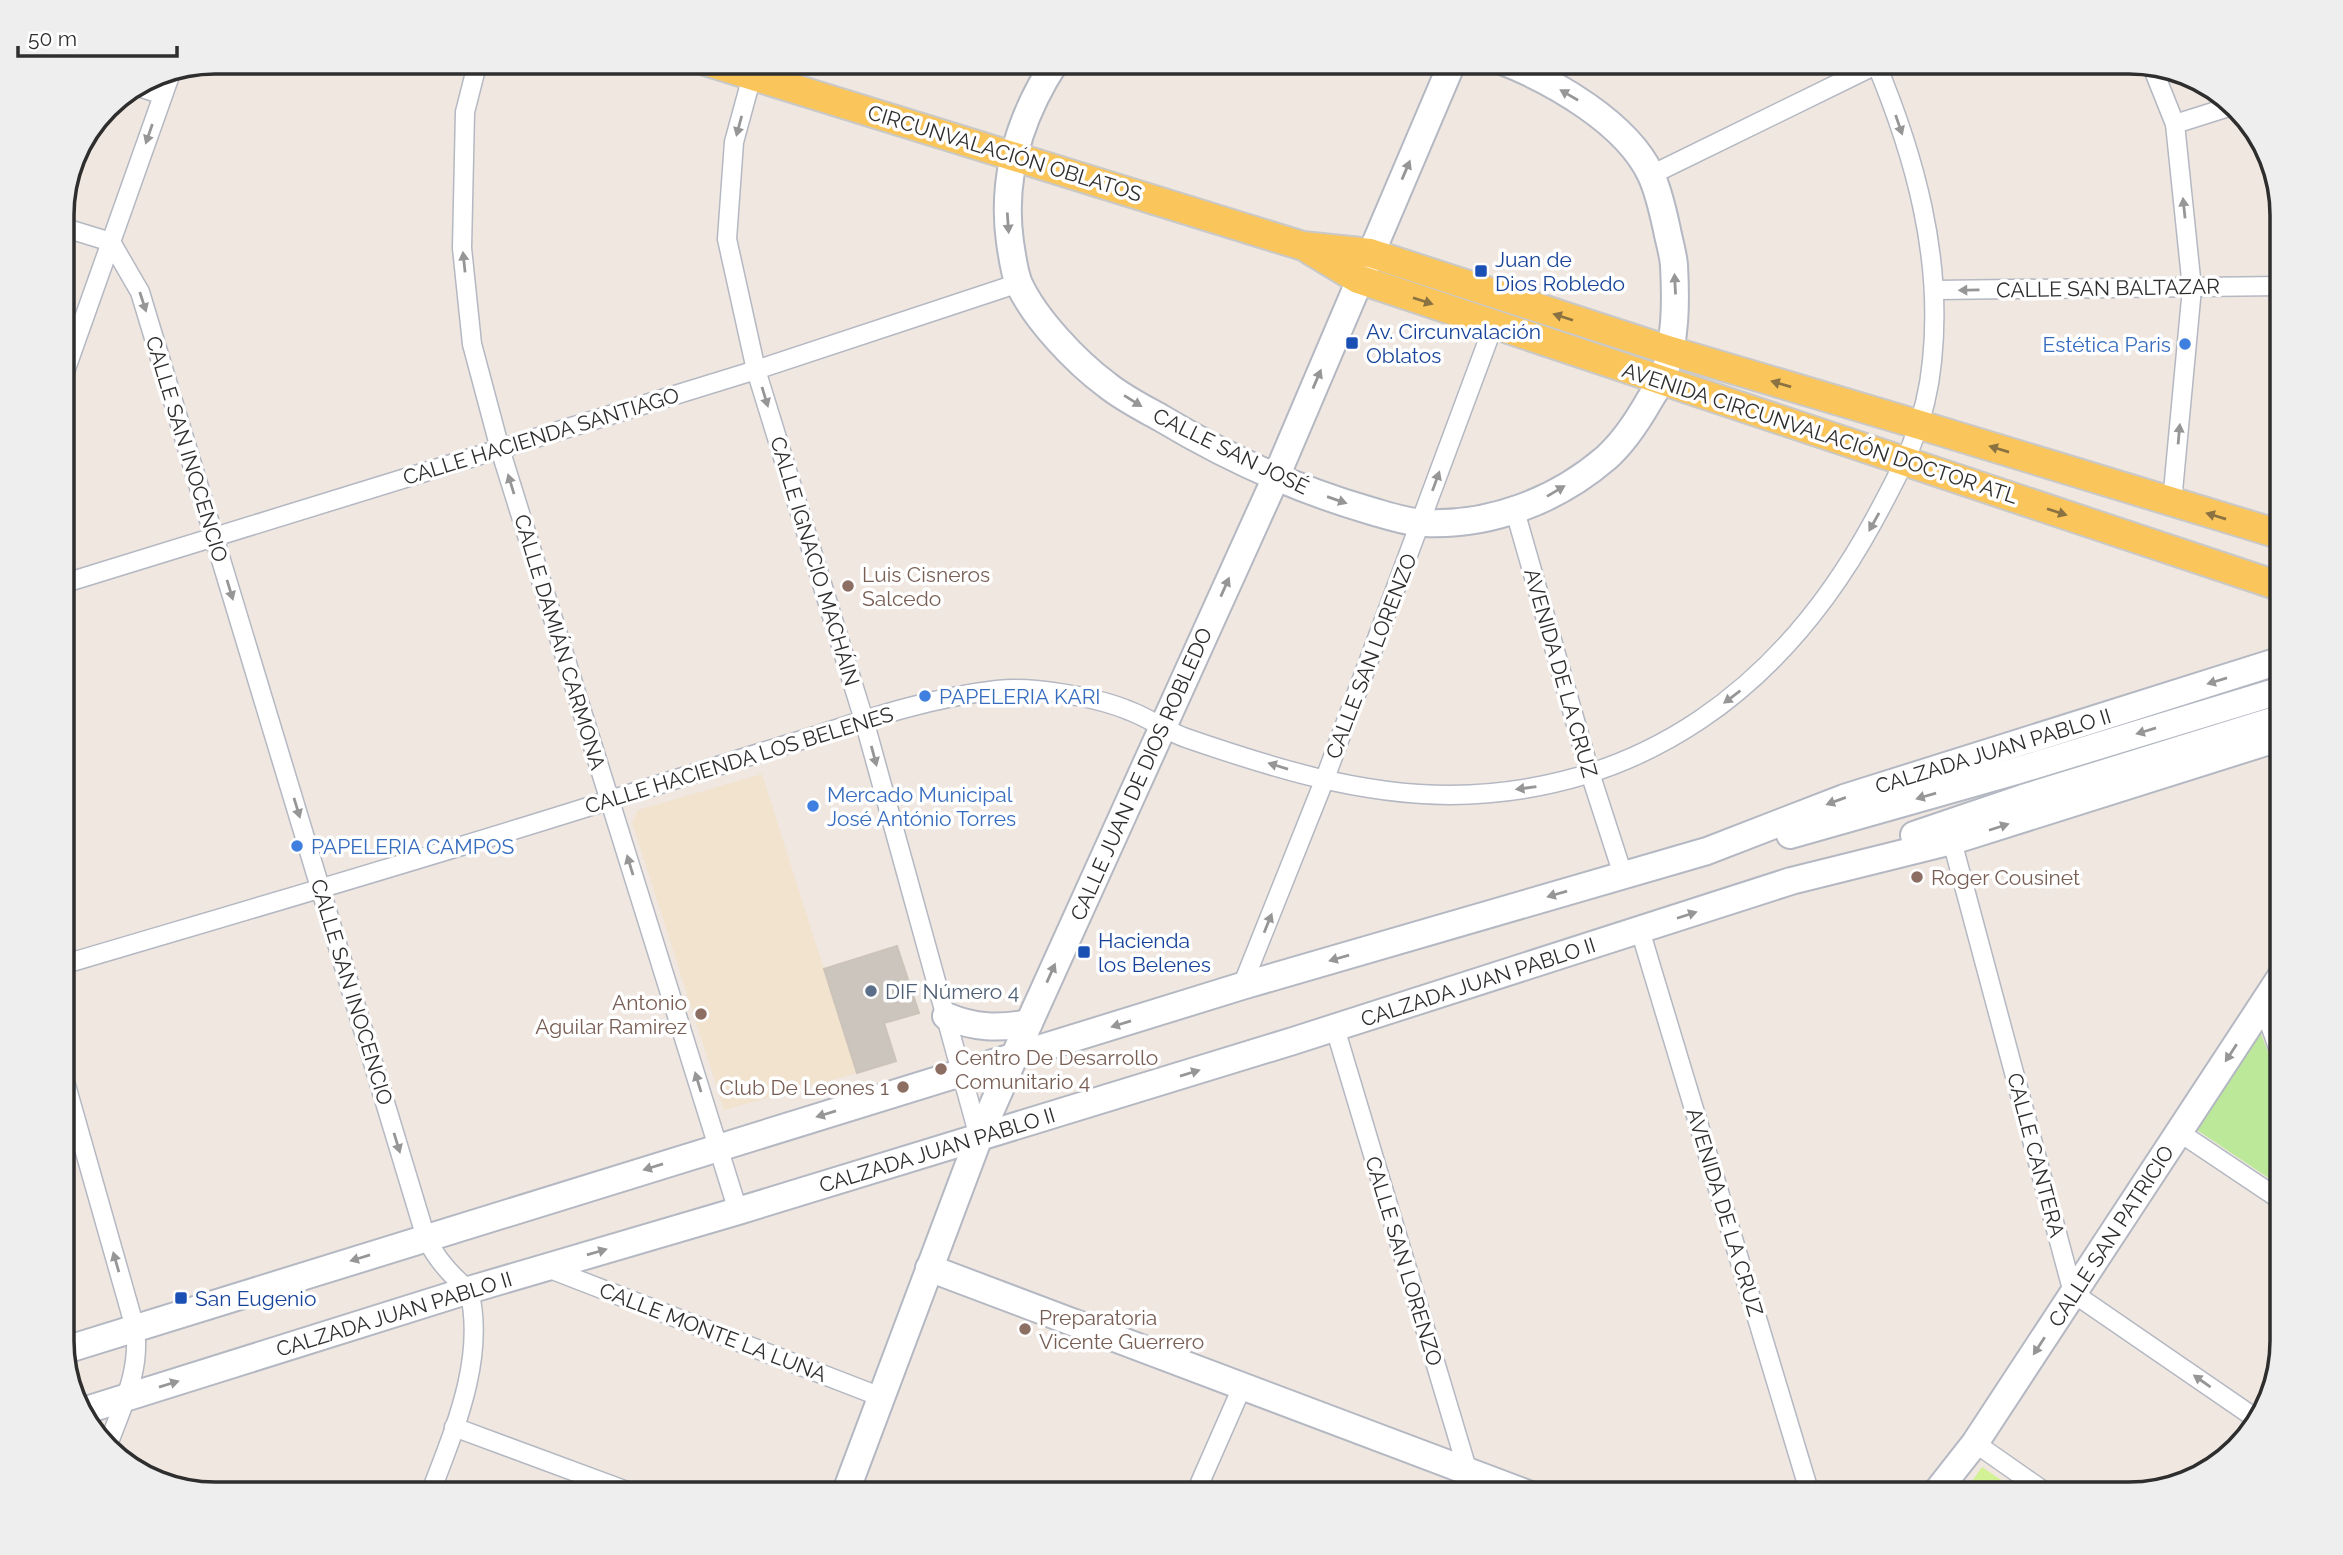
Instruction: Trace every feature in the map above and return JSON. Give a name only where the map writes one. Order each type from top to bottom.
[{"type":"main road","name":"CIRCUNVALACIÓN OBLATOS","points":[[770,74],[1013,155],[1303,246],[1370,253]]},
{"type":"main road","name":"CIRCUNVALACIÓN OBLATOS","points":[[1303,246],[1358,279]]},
{"type":"main road","name":"AVENIDA CIRCUNVALACIÓN DOCTOR ATL","points":[[1370,253],[1671,351],[2270,531]]},
{"type":"main road","name":"AVENIDA CIRCUNVALACIÓN DOCTOR ATL","points":[[1358,279],[2270,583]]},
{"type":"street","name":"CALLE DAMIÁN CARMONA","points":[[475,74],[465,112],[462,248],[472,344],[500,449],[738,1211]]},
{"type":"street","name":"CALLE IGNACIO MACHÁIN","points":[[754,74],[734,142],[727,239],[756,370],[864,720],[979,1137]]},
{"type":"street","name":"CALLE SAN JOSÉ","points":[[1048,74],[1026,116],[1013,155],[1007,193],[1007,223],[1019,283],[1051,331],[1076,359],[1108,386],[1191,436],[1276,477],[1347,503],[1421,523],[1485,518],[1515,511],[1548,496],[1607,457],[1633,428],[1662,380],[1671,351],[1676,311],[1673,259],[1651,175],[1634,150],[1587,105],[1530,74]]},
{"type":"street","name":"CALLE JUAN DE DIOS ROBLEDO","points":[[850,1481],[979,1137],[1276,477],[1447,74]]},
{"type":"street","points":[[1651,175],[1855,74]]},
{"type":"street","name":"CALLE HACIENDA LOS BELENES","points":[[74,961],[610,800],[864,720],[934,700],[1004,689],[1069,695],[1128,709],[1177,736],[1324,781],[1387,790],[1450,795],[1529,788],[1590,774],[1628,760],[1704,719],[1751,683],[1795,639],[1854,557],[1906,462],[1920,425],[1932,363],[1935,290],[1918,181],[1883,74]]},
{"type":"street","points":[[2156,76],[2175,124],[2192,288],[2172,502]]},
{"type":"street","points":[[74,346],[168,81]]},
{"type":"street","points":[[148,90],[163,95]]},
{"type":"street","points":[[2175,124],[2221,109]]},
{"type":"street","points":[[74,231],[111,242]]},
{"type":"street","name":"CALLE SAN INOCENCIO","points":[[111,242],[140,292],[425,1238],[444,1267],[469,1290]]},
{"type":"street","name":"CALLE HACIENDA SANTIAGO","points":[[74,580],[756,370],[1019,283]]},
{"type":"street","name":"CALLE SAN BALTAZAR","points":[[1935,290],[2270,286]]},
{"type":"street","name":"CALLE SAN LORENZO","points":[[1242,986],[1324,781],[1494,324]]},
{"type":"street","name":"AVENIDA DE LA CRUZ","points":[[1515,511],[1590,774],[1623,875]]},
{"type":"street","name":"CALZADA JUAN PABLO II","points":[[74,1347],[1242,986],[1707,850],[1844,798],[2270,664]]},
{"type":"street","name":"CALZADA JUAN PABLO II","points":[[1707,850],[1775,839],[2016,771],[2270,694]]},
{"type":"street","name":"CALZADA JUAN PABLO II","points":[[1791,881],[1860,853],[2023,798],[2270,722]]},
{"type":"street","name":"CALZADA JUAN PABLO II","points":[[91,1409],[469,1290],[738,1211],[1335,1028],[1791,881],[1952,841],[2270,741]]},
{"type":"street","name":"CALLE CANTERA","points":[[1952,841],[2073,1293]]},
{"type":"street","name":"AVENIDA DE LA CRUZ","points":[[1640,930],[1806,1481]]},
{"type":"street","name":"CALLE SAN PATRICIO","points":[[1945,1481],[1975,1443],[2270,994]]},
{"type":"street","points":[[2263,1005],[2270,1025]]},
{"type":"street","points":[[946,1016],[964,1024],[986,1028],[1029,1023]]},
{"type":"street","name":"CALLE SAN LORENZO","points":[[1335,1028],[1462,1481]]},
{"type":"street","points":[[74,1113],[138,1345],[137,1365],[111,1437]]},
{"type":"street","points":[[2179,1132],[2270,1193]]},
{"type":"street","name":"CALLE MONTE LA LUNA","points":[[545,1267],[881,1397]]},
{"type":"street","points":[[929,1268],[1242,1387],[1458,1481]]},
{"type":"street","points":[[435,1481],[454,1427],[473,1358],[475,1333],[469,1290]]},
{"type":"street","points":[[2073,1293],[2249,1414]]},
{"type":"street","points":[[1201,1481],[1242,1387]]},
{"type":"street","points":[[454,1427],[600,1481]]},
{"type":"street","points":[[1975,1443],[2029,1481]]},
{"type":"shaded area","points":[[762,774],[857,1073],[724,1110],[632,822],[638,810]]},
{"type":"green space","points":[[2260,1031],[2270,1057],[2270,1179],[2194,1128]]},
{"type":"green space","points":[[1982,1467],[2003,1481],[1972,1481]]},
{"type":"building","name":"DIF Número 4","points":[[897,946],[919,1013],[884,1023],[896,1061],[857,1073],[824,969]]},
{"type":"place","name":"Juan de Dios Robledo","points":[[1481,271]]},
{"type":"place","name":"Av. Circunvalación Oblatos","points":[[1352,343]]},
{"type":"place","name":"Estética Paris","points":[[2185,344]]},
{"type":"place","name":"Luis Cisneros Salcedo","points":[[848,586]]},
{"type":"place","name":"PAPELERIA KARI","points":[[925,696]]},
{"type":"place","name":"Mercado Municipal José António Torres","points":[[813,806]]},
{"type":"place","name":"PAPELERIA CAMPOS","points":[[297,846]]},
{"type":"place","name":"Roger Cousinet","points":[[1917,877]]},
{"type":"place","name":"Hacienda los Belenes","points":[[1084,952]]},
{"type":"place","name":"DIF Número 4","points":[[871,991]]},
{"type":"place","name":"Antonio Aguilar Ramirez","points":[[701,1014]]},
{"type":"place","name":"Centro De Desarrollo Comunitario 4","points":[[941,1069]]},
{"type":"place","name":"Club De Leones 1","points":[[903,1087]]},
{"type":"place","name":"San Eugenio","points":[[181,1298]]},
{"type":"place","name":"Preparatoria Vicente Guerrero","points":[[1025,1329]]}]
